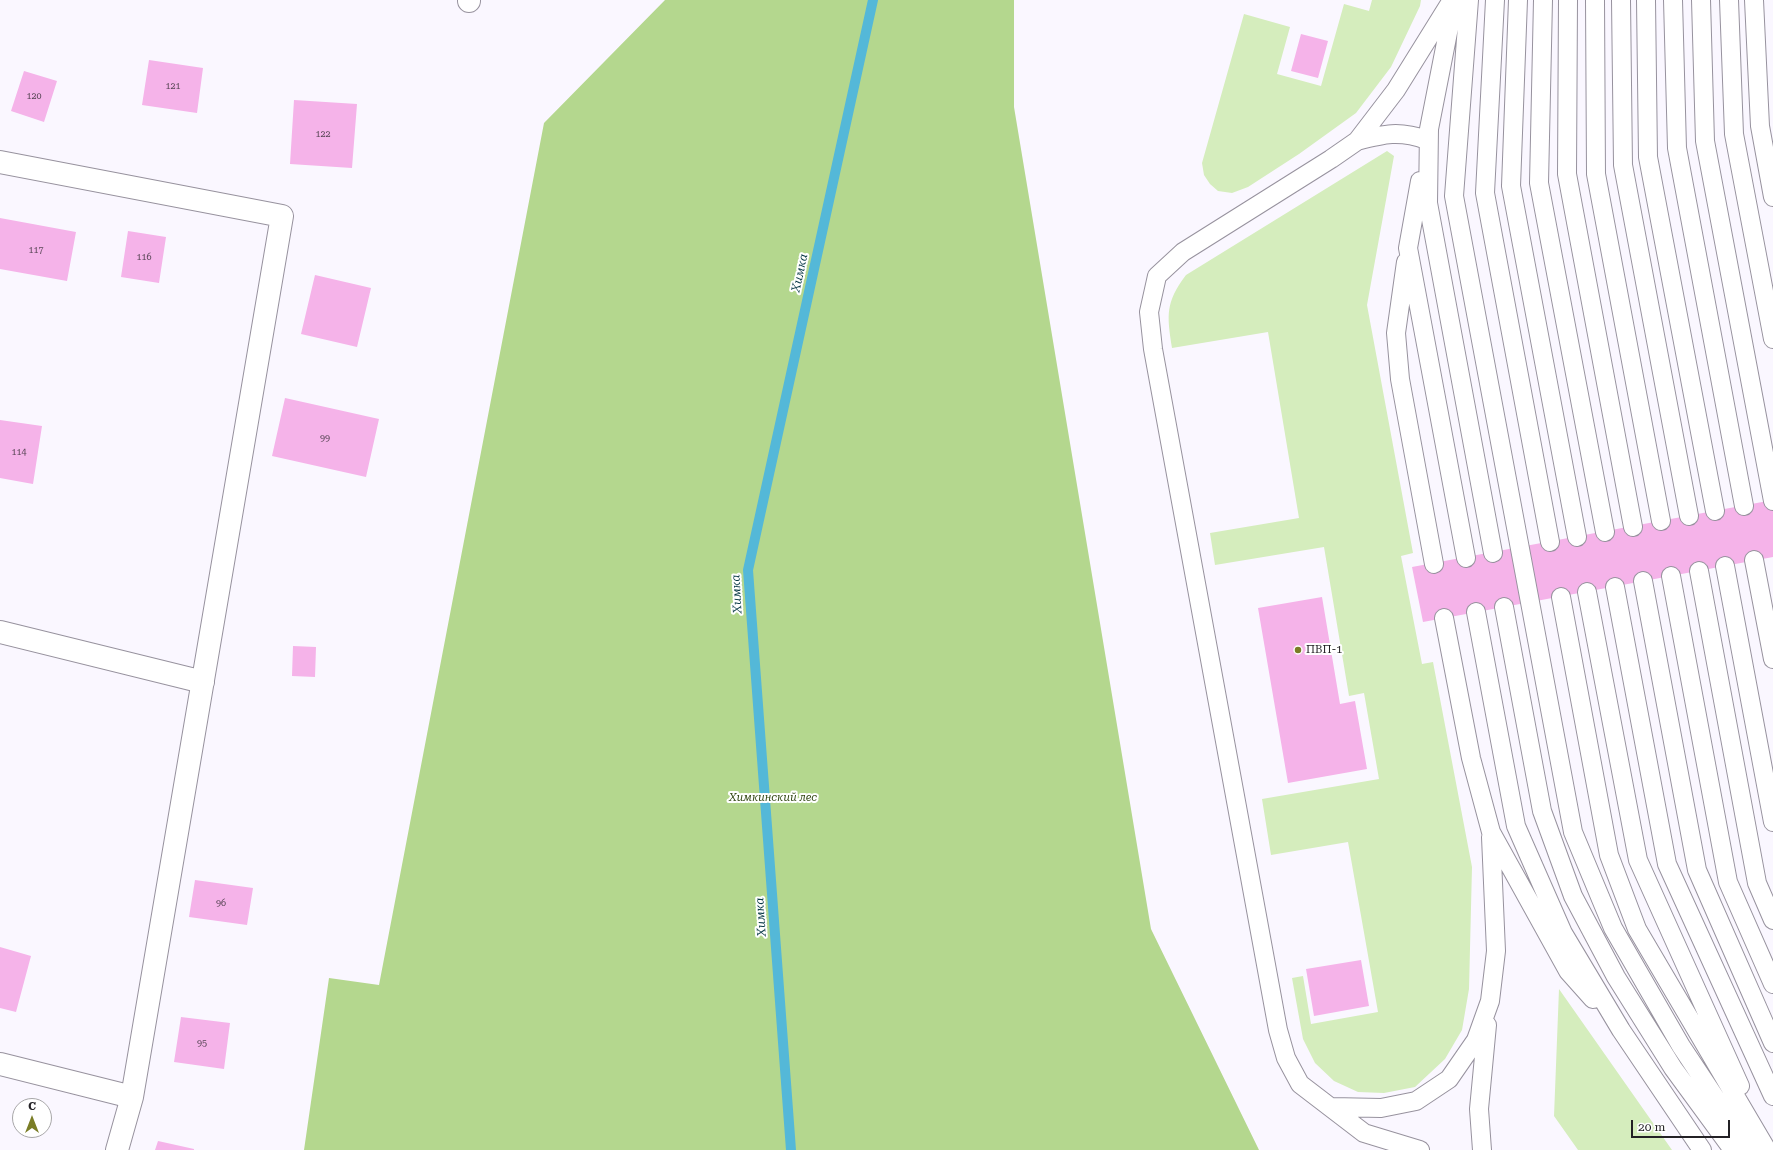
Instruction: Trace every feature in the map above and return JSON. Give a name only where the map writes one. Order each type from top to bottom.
[{"type":"street","points":[[0,162],[282,216],[132,1097],[117,1150]]},
{"type":"street","points":[[0,632],[203,682]]},
{"type":"street","points":[[0,1064],[132,1097]]},
{"type":"lane","points":[[1434,564],[1400,379],[1396,333],[1408,248],[1453,0]]},
{"type":"lane","points":[[1420,1150],[1364,1134],[1332,1107],[1300,1084],[1286,1058],[1278,1030],[1153,349],[1150,312],[1157,276],[1183,252],[1357,141],[1396,90],[1453,0]]},
{"type":"lane","points":[[1469,0],[1454,196],[1573,832],[1613,928],[1681,1046],[1750,1150]]},
{"type":"lane","points":[[1495,0],[1485,193],[1550,542]]},
{"type":"lane","points":[[1518,0],[1511,186],[1577,537]]},
{"type":"lane","points":[[1543,0],[1539,183],[1605,532]]},
{"type":"lane","points":[[1568,0],[1567,174],[1633,527]]},
{"type":"lane","points":[[1595,0],[1596,174],[1661,521]]},
{"type":"lane","points":[[1621,0],[1623,165],[1689,516]]},
{"type":"lane","points":[[1646,0],[1648,157],[1715,512]]},
{"type":"lane","points":[[1673,0],[1677,148],[1744,506]]},
{"type":"lane","points":[[1701,0],[1705,141],[1773,500]]},
{"type":"lane","points":[[1729,0],[1734,134],[1773,340]]},
{"type":"lane","points":[[1754,0],[1760,126],[1773,197]]},
{"type":"lane","points":[[1357,141],[1387,133],[1428,135]]},
{"type":"lane","points":[[1428,135],[1428,203],[1493,553]]},
{"type":"lane","points":[[1408,248],[1466,558]]},
{"type":"lane","points":[[1754,560],[1773,659]]},
{"type":"lane","points":[[1725,566],[1773,822]]},
{"type":"lane","points":[[1699,571],[1757,883],[1773,920]]},
{"type":"lane","points":[[1671,576],[1728,882],[1773,984]]},
{"type":"lane","points":[[1643,581],[1697,870],[1773,1043]]},
{"type":"lane","points":[[1615,587],[1667,864],[1773,1096]]},
{"type":"lane","points":[[1587,592],[1638,860],[1770,1150]]},
{"type":"lane","points":[[1560,596],[1609,855],[1637,929],[1767,1150]]},
{"type":"lane","points":[[1504,608],[1542,811],[1573,896],[1616,977],[1673,1068],[1733,1150]]},
{"type":"lane","points":[[1476,612],[1516,826],[1563,933],[1621,1030],[1702,1150]]},
{"type":"lane","points":[[1444,618],[1471,758],[1491,832],[1496,951],[1479,1109],[1482,1150]]},
{"type":"lane","points":[[1491,832],[1568,971],[1621,1030]]},
{"type":"lane","points":[[1332,1107],[1381,1108],[1416,1101],[1449,1079],[1476,1040],[1490,1001]]},
{"type":"green space","name":"Химкинский лес","points":[[665,0],[1014,0],[1014,107],[1151,929],[1259,1150],[304,1150],[329,978],[379,985],[544,123]]},
{"type":"green space","points":[[1372,0],[1421,0],[1420,6],[1391,67],[1356,113],[1299,154],[1248,187],[1232,193],[1218,191],[1210,184],[1204,175],[1202,163],[1244,14],[1290,27],[1277,74],[1321,86],[1344,4],[1369,11]]},
{"type":"green space","points":[[1387,151],[1394,156],[1367,305],[1413,553],[1401,556],[1422,664],[1433,662],[1472,867],[1469,989],[1462,1030],[1445,1059],[1415,1087],[1384,1093],[1358,1092],[1334,1081],[1315,1063],[1303,1039],[1292,978],[1303,976],[1311,1024],[1378,1012],[1348,842],[1271,855],[1262,799],[1379,779],[1364,693],[1349,696],[1324,547],[1215,565],[1210,533],[1299,518],[1268,332],[1172,348],[1169,327],[1169,310],[1174,294],[1186,275]]},
{"type":"green space","points":[[1559,989],[1672,1150],[1578,1150],[1554,1116]]},
{"type":"building","points":[[1301,34],[1328,41],[1318,78],[1291,71]]},
{"type":"building","points":[[149,60],[203,68],[197,113],[142,105]]},
{"type":"building","points":[[24,71],[57,81],[44,122],[11,111]]},
{"type":"building","points":[[294,100],[357,104],[352,168],[290,164]]},
{"type":"building","points":[[0,218],[76,232],[67,281],[0,269]]},
{"type":"building","points":[[128,231],[166,237],[159,283],[121,277]]},
{"type":"building","points":[[315,275],[371,288],[357,347],[301,334]]},
{"type":"building","points":[[285,398],[379,419],[366,477],[272,456]]},
{"type":"building","points":[[0,420],[42,426],[33,484],[0,478]]},
{"type":"building","points":[[1773,500],[1773,557],[1423,622],[1412,567]]},
{"type":"building","name":"ПВП-1","points":[[1322,597],[1340,704],[1355,701],[1367,769],[1288,783],[1258,608]]},
{"type":"building","points":[[293,646],[316,647],[315,677],[292,676]]},
{"type":"building","points":[[195,880],[253,888],[247,925],[189,917]]},
{"type":"building","points":[[0,947],[31,956],[16,1012],[0,1008]]},
{"type":"building","points":[[1361,960],[1369,1006],[1314,1016],[1306,969]]},
{"type":"building","points":[[181,1017],[230,1023],[224,1069],[174,1062]]},
{"type":"building","points":[[158,1141],[194,1149],[194,1150],[155,1150]]},
{"type":"waterway","name":"Химка","points":[[791,1150],[748,570],[873,0]]},
{"type":"place","name":"ПВП-1","points":[[1298,650]]}]
